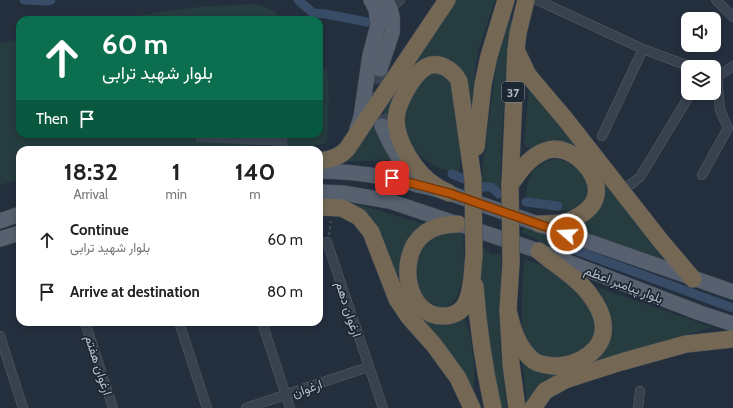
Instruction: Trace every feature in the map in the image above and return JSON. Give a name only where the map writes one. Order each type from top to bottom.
[{"type":"highway","points":[[323,160],[331,159],[348,149],[447,0]]},
{"type":"highway","name":"37","points":[[493,408],[484,367],[477,316],[474,256],[473,179],[483,84],[489,56],[506,0]]},
{"type":"highway","name":"37","points":[[517,408],[511,364],[508,310],[511,263],[510,185],[516,50],[521,16],[526,0]]},
{"type":"highway","points":[[516,50],[528,75],[693,279]]},
{"type":"highway","points":[[449,193],[435,186],[418,170],[403,146],[398,133],[396,120],[398,106],[409,86],[426,67],[434,65],[442,66],[449,69],[456,75],[459,81],[473,179]]},
{"type":"highway","points":[[510,185],[536,155],[552,149],[566,151],[574,155],[590,170],[595,182],[596,190],[595,200],[588,208],[575,219],[558,223],[539,224]]},
{"type":"highway","points":[[326,208],[342,208],[359,217],[371,232],[397,299],[409,317],[434,345],[458,378],[472,408]]},
{"type":"highway","points":[[458,224],[441,225],[432,229],[423,235],[415,244],[411,254],[408,275],[410,288],[420,307],[427,313],[438,317],[449,316],[461,310],[468,298],[472,280],[474,256]]},
{"type":"highway","points":[[508,310],[511,325],[522,348],[529,357],[540,364],[559,366],[577,363],[594,350],[599,342],[603,323],[601,315],[590,295],[578,282],[552,263],[539,251]]},
{"type":"highway","points":[[533,408],[545,391],[565,380],[621,362],[686,344],[733,339]]},
{"type":"main road","points":[[348,149],[361,117],[370,55],[378,25],[376,9],[371,0]]},
{"type":"main road","points":[[380,69],[392,33],[392,3]]},
{"type":"main road","points":[[382,126],[398,160],[418,184]]},
{"type":"main road","name":"بلوار پیامبر اعظم","points":[[323,171],[350,172],[381,176],[418,184],[449,193],[733,292]]},
{"type":"main road","name":"بلوار پیامبر اعظم","points":[[323,192],[343,193],[389,201],[539,251],[700,313],[733,324]]},
{"type":"main road","points":[[0,221],[16,215]]},
{"type":"main road","points":[[0,239],[16,234]]},
{"type":"street","points":[[537,0],[643,49],[681,63]]},
{"type":"street","points":[[716,0],[733,17]]},
{"type":"street","points":[[602,136],[643,49]]},
{"type":"street","points":[[721,73],[733,66]]},
{"type":"street","points":[[622,191],[640,177],[687,100]]},
{"type":"street","points":[[702,175],[731,130],[720,110],[719,100]]},
{"type":"street","name":"ارغوان دهم","points":[[328,242],[382,408]]},
{"type":"street","name":"ارغوان هفتم","points":[[86,326],[113,408]]},
{"type":"street","points":[[180,326],[207,408]]},
{"type":"street","points":[[263,326],[290,408]]},
{"type":"street","points":[[0,336],[23,408]]},
{"type":"street","name":"ارغوان","points":[[246,408],[368,367]]},
{"type":"street","points":[[638,408],[640,391]]},
{"type":"path","points":[[326,208],[328,242]]},
{"type":"green space","points":[[452,0],[495,0],[478,52],[471,107],[467,95],[426,61],[391,139],[384,118],[384,107]]},
{"type":"green space","points":[[258,4],[272,10],[280,16],[139,16],[207,6]]},
{"type":"green space","points":[[508,19],[515,20],[506,74],[500,190],[492,183],[482,185],[483,161],[498,54]]},
{"type":"green space","points":[[16,40],[16,138],[323,138],[323,68],[327,69],[329,99],[327,143],[312,146],[16,146],[16,180],[0,185],[0,43]]},
{"type":"green space","points":[[436,70],[451,78],[460,139],[459,175],[434,166],[417,152],[407,136],[403,113],[414,85]]},
{"type":"green space","points":[[529,86],[673,262],[574,229],[598,211],[602,205],[605,199],[603,182],[598,171],[534,148],[527,147],[524,144]]},
{"type":"green space","points":[[375,120],[376,128],[393,160],[327,162]]},
{"type":"green space","points":[[553,159],[565,161],[571,164],[584,176],[588,188],[588,199],[581,206],[570,210],[557,211],[544,209],[525,199],[529,179],[532,174],[539,166]]},
{"type":"green space","points":[[354,203],[427,225],[403,274],[443,324],[455,323],[464,316],[473,354],[473,393],[407,302],[375,224],[364,210]]},
{"type":"green space","points":[[524,226],[561,238],[556,250],[522,232]]},
{"type":"green space","points":[[458,232],[463,236],[464,255],[464,267],[460,290],[455,299],[449,305],[440,308],[426,300],[418,288],[414,270],[421,246],[436,233]]},
{"type":"green space","points":[[481,246],[492,255],[501,253],[500,348],[507,408],[501,408],[498,399],[479,265]]},
{"type":"green space","points":[[524,259],[544,266],[564,277],[586,302],[597,324],[592,342],[577,353],[561,358],[544,356],[536,352],[525,338],[522,322]]},
{"type":"green space","points":[[597,287],[712,327],[545,380],[537,387],[527,402],[522,361],[570,369],[610,318],[605,301]]},
{"type":"waterway","points":[[24,0],[51,0]]},
{"type":"waterway","points":[[298,0],[313,13],[367,22]]},
{"type":"waterway","points":[[452,174],[464,179]]},
{"type":"waterway","points":[[482,187],[491,187],[499,194]]},
{"type":"waterway","points":[[526,202],[558,206]]},
{"type":"waterway","points":[[572,249],[733,308]]},
{"type":"tunnel","points":[[380,69],[379,98],[382,126]]},
{"type":"route","points":[[392,178],[449,193],[567,234]]}]
